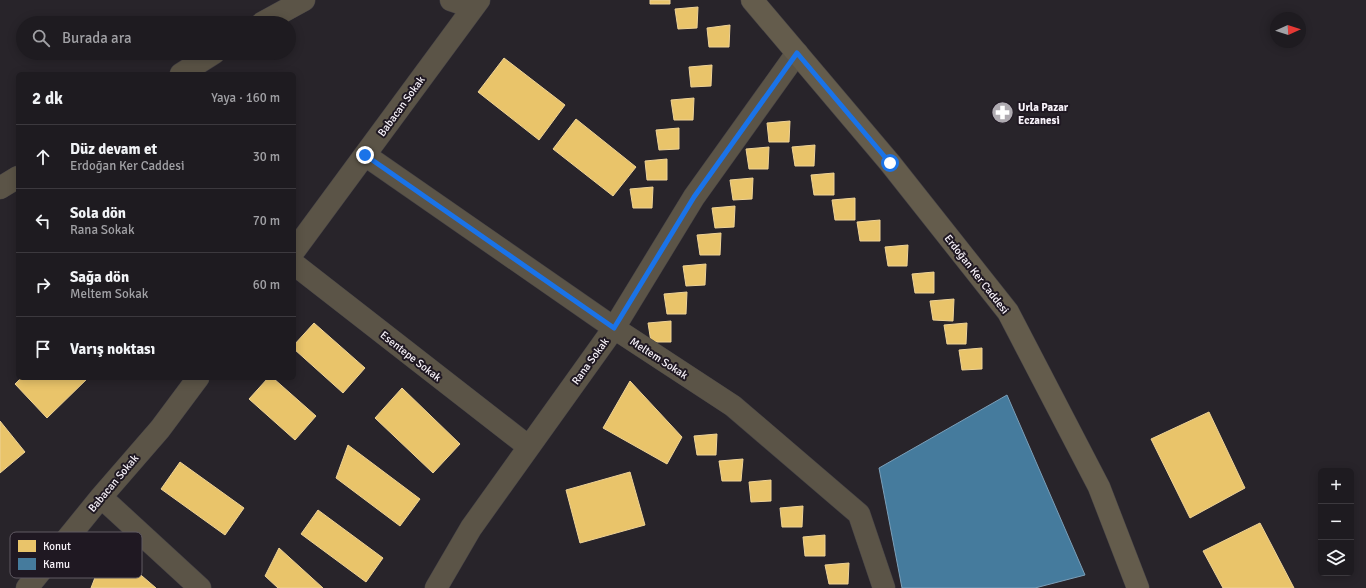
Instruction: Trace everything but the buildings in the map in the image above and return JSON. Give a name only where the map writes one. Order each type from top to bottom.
[{"type":"main road","name":"Erdoğan Ker Caddesi","points":[[752,0],[890,163],[1008,312],[1099,487],[1138,588]]},
{"type":"street","points":[[275,16],[304,0]]},
{"type":"street","points":[[451,0],[475,4]]},
{"type":"street","name":"Babacan Sokak","points":[[296,247],[475,4]]},
{"type":"street","name":"Rana Sokak","points":[[436,588],[470,528],[614,328],[694,197],[797,53]]},
{"type":"street","points":[[183,72],[203,60]]},
{"type":"street","name":"Meltem Sokak","points":[[365,155],[614,328],[733,406],[859,514],[884,588]]},
{"type":"street","points":[[0,188],[16,178]]},
{"type":"street","name":"Esentepe Sokak","points":[[296,266],[528,447]]},
{"type":"street","name":"Babacan Sokak","points":[[73,532],[160,429],[197,380]]},
{"type":"street","points":[[101,497],[139,532]]},
{"type":"street","points":[[142,535],[200,588]]},
{"type":"street","name":"Babacan Sokak","points":[[27,588],[35,578]]},
{"type":"place","name":"Urla Pazar Eczanesi","points":[[1002,113]]},
{"type":"route","points":[[365,155],[614,328],[694,197],[797,53],[890,163]]}]
